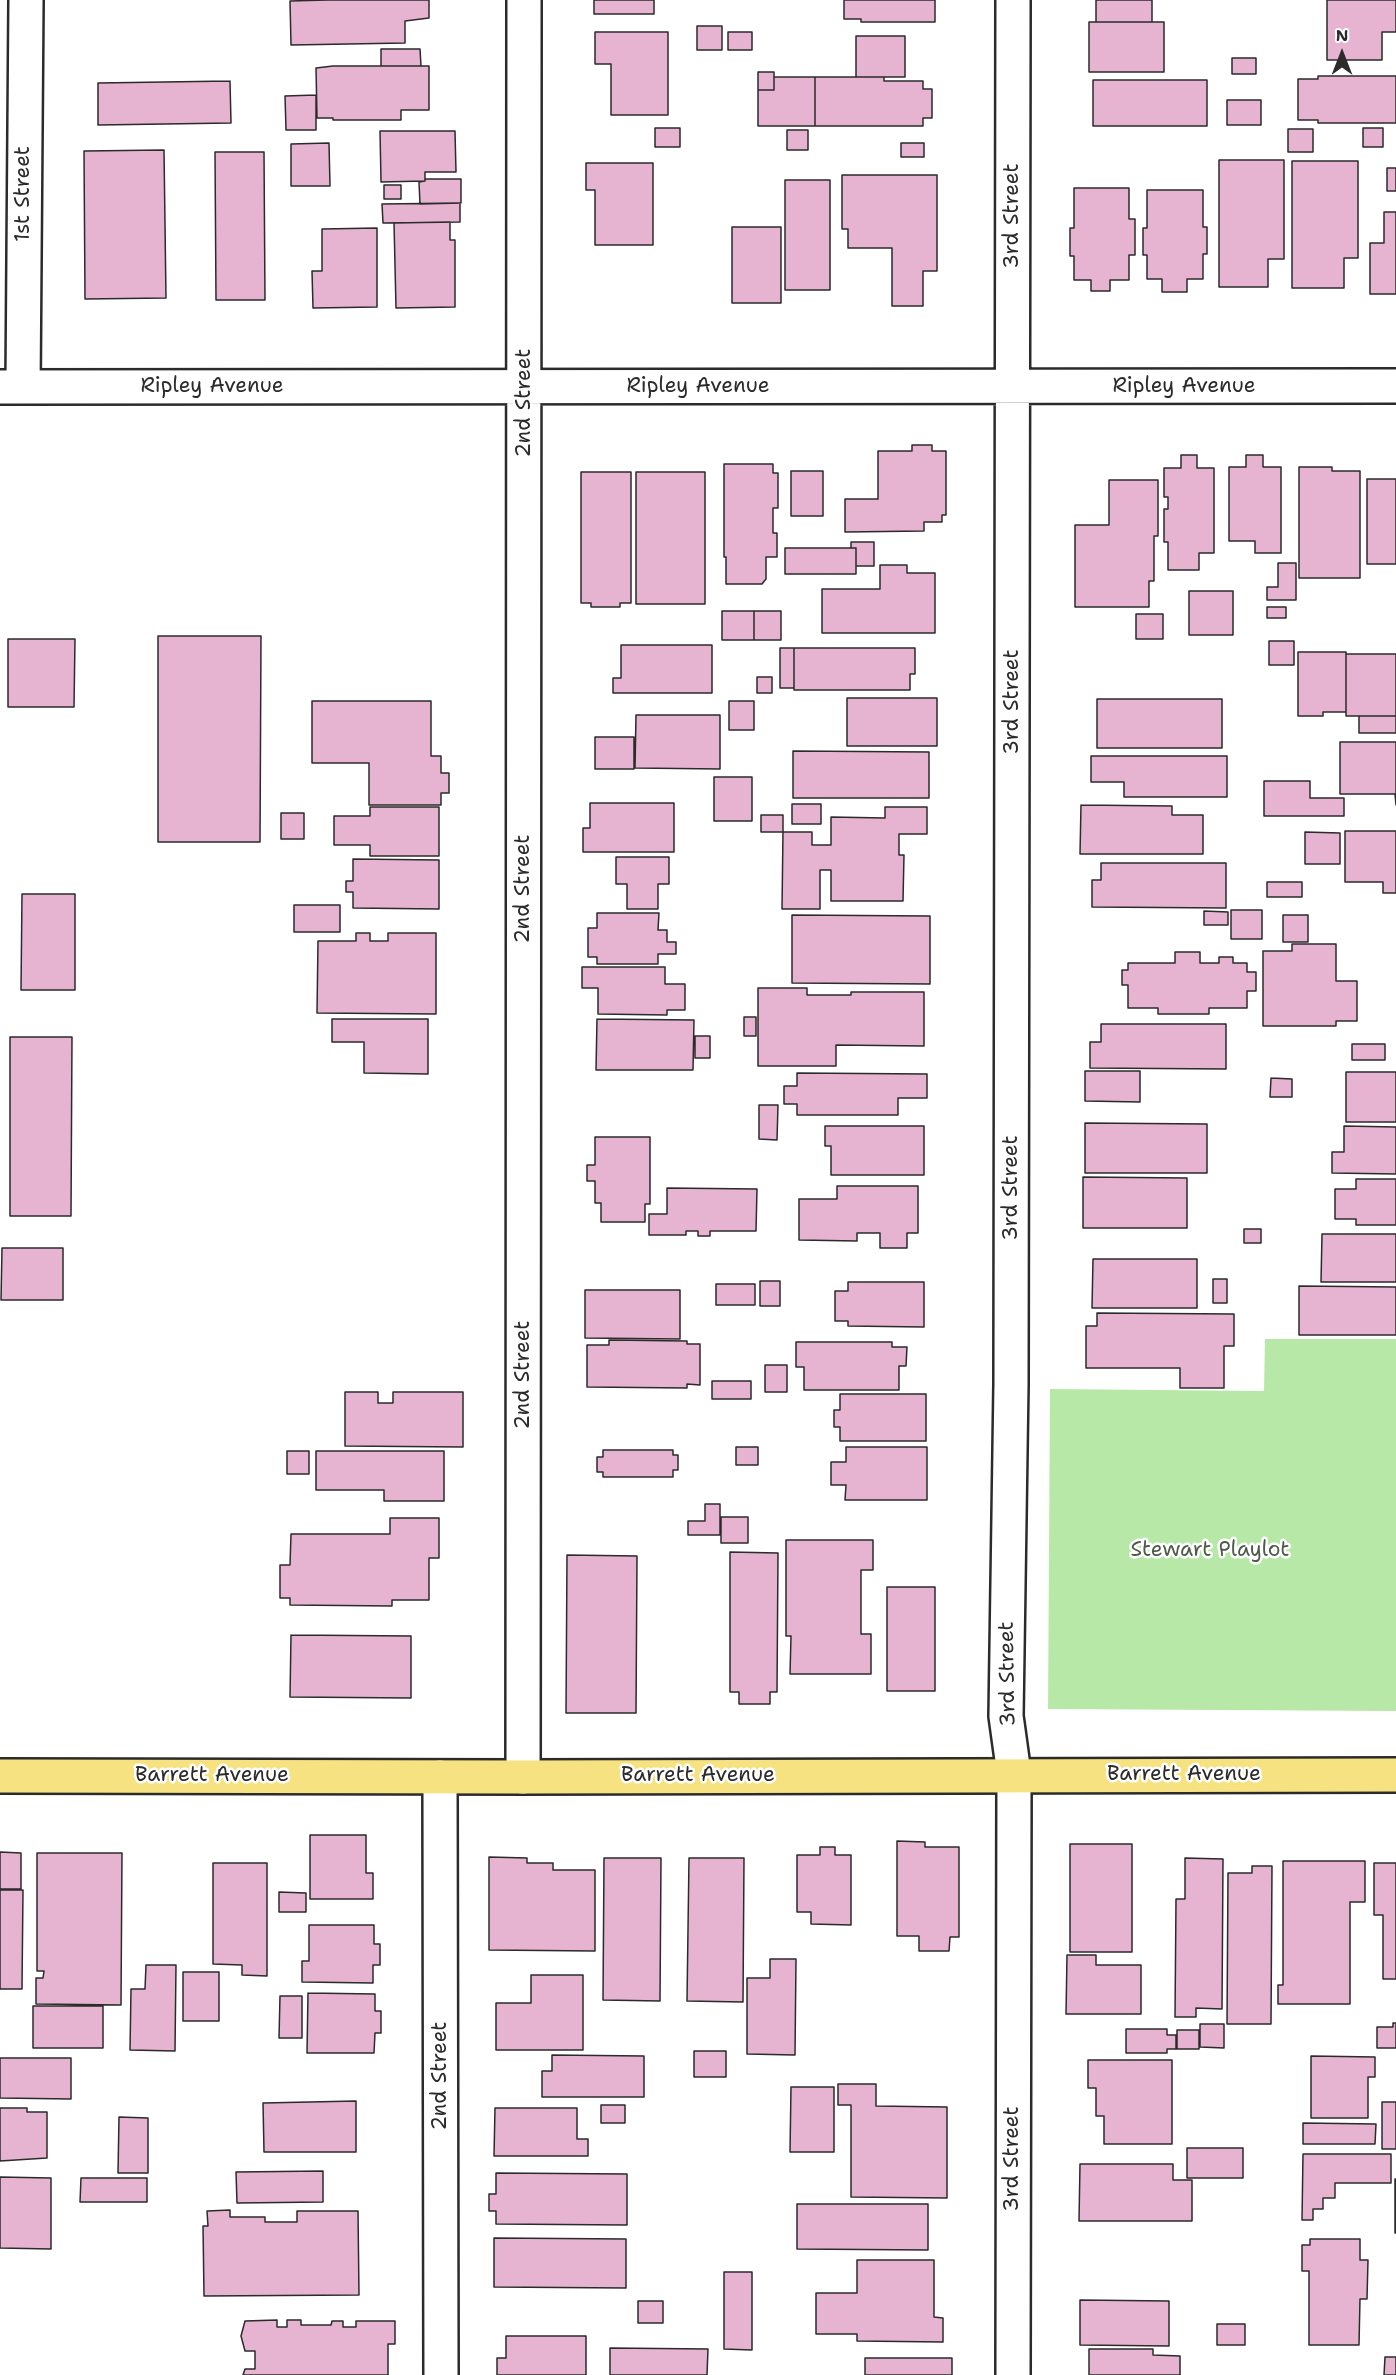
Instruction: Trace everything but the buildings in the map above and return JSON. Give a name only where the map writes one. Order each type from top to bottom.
[{"type":"main road","name":"Barrett Avenue","points":[[0,1776],[1396,1775]]},
{"type":"street","name":"1st Street","points":[[11,387],[26,0]]},
{"type":"street","name":"2nd Street","points":[[523,1777],[524,0]]},
{"type":"street","name":"3rd Street","points":[[1013,0],[1011,1384],[1006,1716],[1014,1774],[1013,2375]]},
{"type":"street","name":"Ripley Avenue","points":[[11,387],[1396,386]]},
{"type":"street","name":"2nd Street","points":[[440,1777],[441,2375]]},
{"type":"green space","name":"Stewart Playlot","points":[[1265,1339],[1396,1339],[1396,1711],[1048,1709],[1050,1389],[1264,1391]]}]
